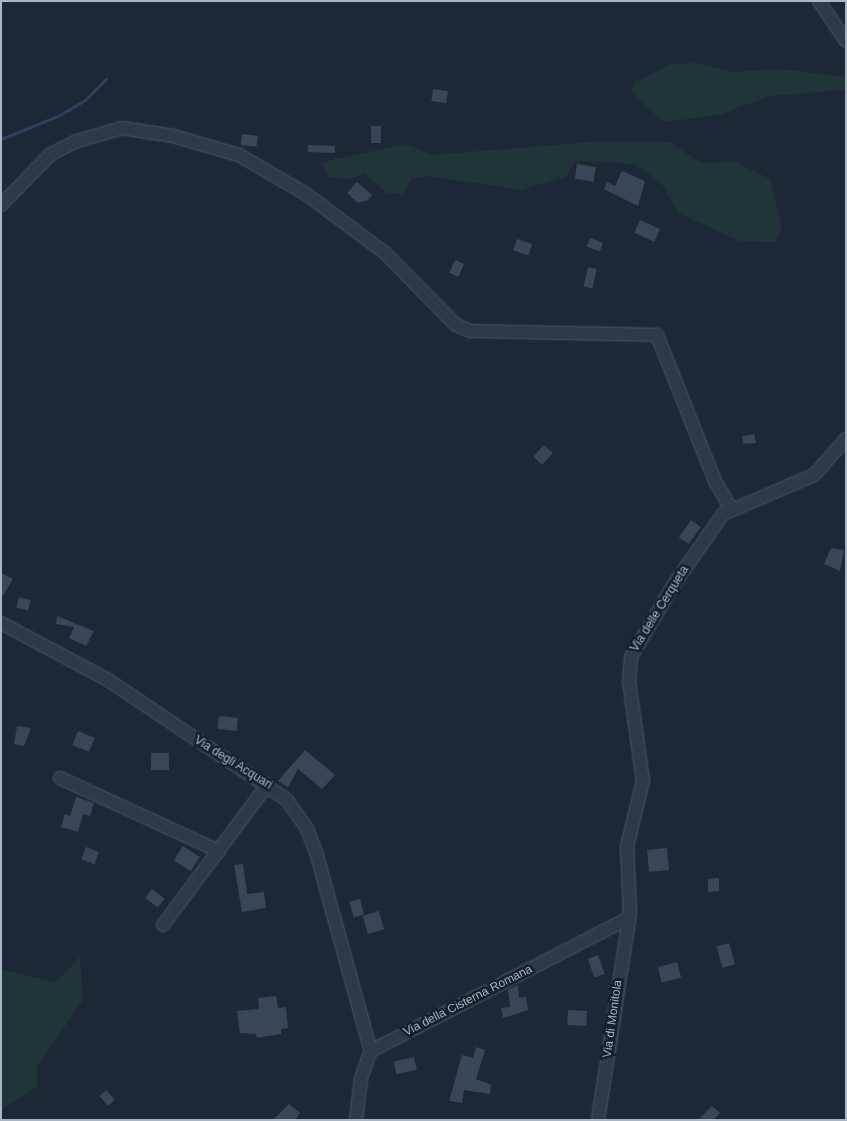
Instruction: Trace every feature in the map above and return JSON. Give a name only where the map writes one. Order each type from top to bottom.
[{"type":"street","points":[[819,1],[846,41]]},
{"type":"street","points":[[1,205],[51,154],[77,141],[122,128],[173,136],[239,155],[306,194],[385,253],[456,325],[470,331],[657,335],[715,481],[730,509]]},
{"type":"street","name":"Via delle Cerqueta","points":[[629,918],[626,851],[643,775],[630,688],[630,661],[674,584],[718,520],[730,509],[814,474],[846,439]]},
{"type":"street","name":"Via degli Acquari","points":[[1,622],[108,680],[142,706],[268,784],[294,810],[313,844],[371,1051]]},
{"type":"street","points":[[60,778],[219,852]]},
{"type":"street","points":[[163,925],[268,784]]},
{"type":"street","name":"Via della Cisterna Romana","points":[[371,1051],[629,918]]},
{"type":"street","name":"Via di Monitola","points":[[598,1120],[629,918]]},
{"type":"street","points":[[356,1120],[361,1078],[371,1051]]},
{"type":"green space","points":[[697,63],[733,72],[779,69],[846,77],[846,90],[770,96],[719,115],[664,122],[631,92],[634,83],[671,64]]},
{"type":"green space","points":[[603,141],[669,142],[701,163],[735,162],[770,179],[782,228],[775,242],[740,241],[678,213],[662,184],[635,164],[575,161],[567,176],[521,190],[428,176],[411,179],[402,194],[387,193],[364,173],[348,180],[329,177],[324,169],[323,162],[406,144],[432,155]]},
{"type":"green space","points":[[80,957],[83,1000],[37,1067],[37,1086],[1,1110],[1,966],[3,970],[56,982]]},
{"type":"building","points":[[433,89],[448,91],[446,103],[431,101]]},
{"type":"building","points":[[371,126],[381,126],[381,143],[371,143]]},
{"type":"building","points":[[242,134],[258,136],[257,147],[241,145]]},
{"type":"building","points":[[308,145],[335,146],[335,153],[308,152]]},
{"type":"building","points":[[577,164],[596,167],[593,182],[575,179]]},
{"type":"building","points":[[622,171],[645,181],[638,206],[604,189],[607,182],[615,186]]},
{"type":"building","points":[[357,182],[372,195],[368,200],[358,203],[347,193]]},
{"type":"building","points":[[640,220],[660,229],[654,242],[634,233]]},
{"type":"building","points":[[590,238],[603,243],[600,251],[587,246]]},
{"type":"building","points":[[517,239],[532,244],[529,255],[513,250]]},
{"type":"building","points":[[455,260],[464,264],[458,277],[449,273]]},
{"type":"building","points":[[588,267],[597,269],[592,289],[584,286]]},
{"type":"building","points":[[754,434],[756,443],[743,444],[742,436]]},
{"type":"building","points":[[544,445],[553,453],[542,465],[533,457]]},
{"type":"building","points":[[691,520],[701,527],[689,544],[679,537]]},
{"type":"building","points":[[831,548],[844,550],[840,571],[824,564]]},
{"type":"building","points":[[1,573],[13,579],[1,599]]},
{"type":"building","points":[[19,597],[31,600],[28,611],[16,608]]},
{"type":"building","points":[[57,616],[94,631],[86,646],[69,638],[74,627],[56,624]]},
{"type":"building","points":[[219,716],[238,718],[237,731],[218,729]]},
{"type":"building","points":[[17,726],[31,728],[24,746],[14,744]]},
{"type":"building","points":[[78,731],[95,738],[89,752],[72,745]]},
{"type":"building","points":[[305,750],[335,775],[322,789],[298,769],[288,787],[278,781]]},
{"type":"building","points":[[151,753],[169,753],[169,770],[151,770]]},
{"type":"building","points":[[76,797],[94,803],[90,816],[83,814],[78,832],[61,827],[65,814],[70,816]]},
{"type":"building","points":[[183,846],[200,857],[191,871],[174,860]]},
{"type":"building","points":[[86,847],[99,852],[94,864],[81,859]]},
{"type":"building","points":[[667,848],[669,870],[649,872],[647,850]]},
{"type":"building","points":[[243,864],[247,894],[264,892],[266,908],[242,912],[234,865]]},
{"type":"building","points":[[719,878],[719,891],[708,892],[708,879]]},
{"type":"building","points":[[152,889],[165,899],[158,908],[145,898]]},
{"type":"building","points":[[360,899],[364,914],[354,917],[349,902]]},
{"type":"building","points":[[379,911],[384,929],[368,934],[363,916]]},
{"type":"building","points":[[729,943],[735,964],[723,968],[717,947]]},
{"type":"building","points":[[598,955],[605,974],[595,978],[588,959]]},
{"type":"building","points":[[677,962],[681,977],[662,983],[658,967]]},
{"type":"building","points":[[518,985],[519,998],[526,997],[528,1010],[503,1018],[501,1008],[510,1007],[508,990]]},
{"type":"building","points":[[276,996],[278,1008],[286,1007],[288,1028],[281,1029],[281,1034],[257,1038],[256,1034],[240,1033],[237,1011],[259,1009],[258,998]]},
{"type":"building","points":[[568,1010],[587,1011],[586,1026],[567,1025]]},
{"type":"building","points":[[476,1047],[485,1050],[476,1079],[491,1085],[490,1094],[464,1090],[462,1103],[449,1101],[462,1055],[473,1058]]},
{"type":"building","points":[[414,1057],[417,1070],[396,1074],[394,1062]]},
{"type":"building","points":[[106,1090],[115,1100],[108,1106],[99,1096]]},
{"type":"building","points":[[289,1104],[300,1113],[295,1120],[273,1120]]},
{"type":"building","points":[[712,1106],[720,1113],[713,1120],[698,1120]]},
{"type":"waterway","points":[[1,139],[60,115],[85,100],[106,79]]}]
